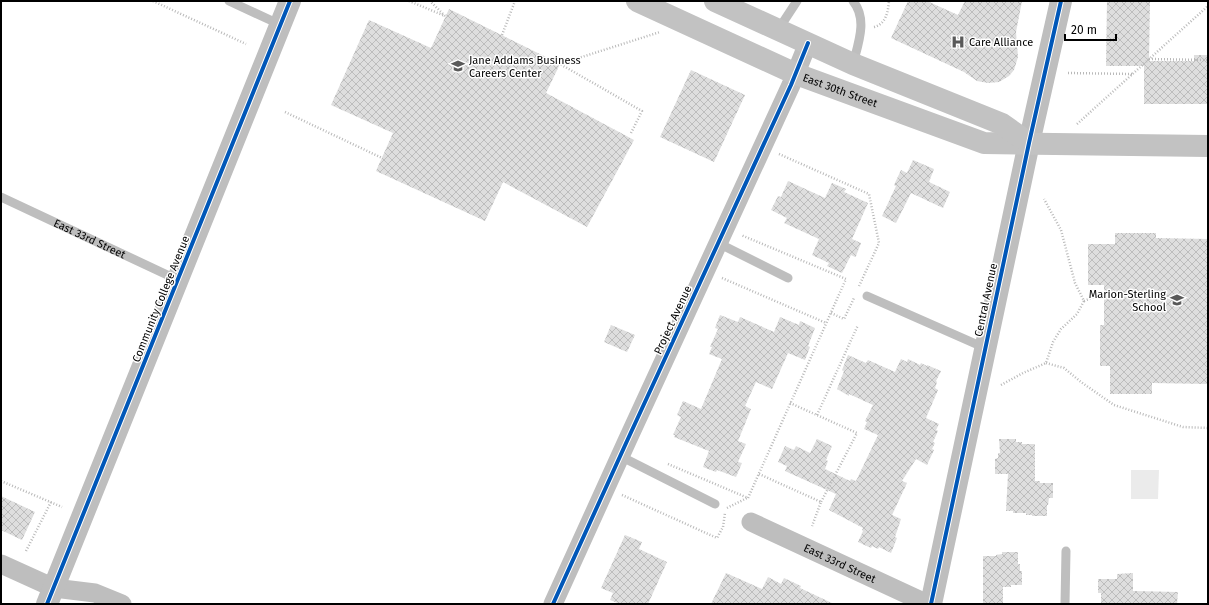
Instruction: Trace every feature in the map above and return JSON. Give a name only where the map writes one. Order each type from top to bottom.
[{"type":"main road","name":"East 30th Street","points":[[637,1],[796,74],[984,143],[1208,146]]},
{"type":"main road","points":[[715,1],[853,64],[1002,124],[1029,143]]},
{"type":"street","name":"Community College Avenue","points":[[51,596],[290,1]]},
{"type":"street","name":"Central Avenue","points":[[931,604],[1029,143],[1061,1]]},
{"type":"street","name":"Project Avenue","points":[[553,604],[796,74],[808,43]]},
{"type":"street","name":"East 33rd Street","points":[[751,522],[928,604]]},
{"type":"street","points":[[1,564],[51,596],[95,593],[122,604]]},
{"type":"lane","points":[[229,1],[281,25]]},
{"type":"lane","points":[[778,30],[797,1]]},
{"type":"lane","points":[[853,1],[860,14],[861,31],[853,64]]},
{"type":"lane","name":"East 33rd Street","points":[[1,197],[178,280]]},
{"type":"lane","points":[[718,244],[788,278]]},
{"type":"lane","points":[[867,296],[985,348]]},
{"type":"lane","points":[[620,456],[715,504]]},
{"type":"lane","points":[[1065,604],[1066,551]]},
{"type":"path","points":[[153,1],[246,44]]},
{"type":"path","points":[[409,1],[445,16],[430,1]]},
{"type":"path","points":[[502,35],[515,1]]},
{"type":"path","points":[[869,27],[880,26],[884,22],[888,1]]},
{"type":"path","points":[[1077,125],[1208,6]]},
{"type":"path","points":[[631,132],[642,111],[560,64],[662,31]]},
{"type":"path","points":[[1149,59],[1208,60]]},
{"type":"path","points":[[1068,73],[1132,74]]},
{"type":"path","points":[[285,112],[382,158]]},
{"type":"path","points":[[779,154],[869,194],[878,243],[844,319],[831,313]]},
{"type":"path","points":[[1044,199],[1061,230],[1075,283],[1084,302]]},
{"type":"path","points":[[621,495],[717,538],[723,526],[727,508],[748,498],[846,279],[741,235]]},
{"type":"path","points":[[722,278],[826,323]]},
{"type":"path","points":[[1046,363],[1053,342],[1061,329],[1077,314],[1084,302],[1099,295],[1114,294]]},
{"type":"path","points":[[817,415],[858,325]]},
{"type":"path","points":[[1001,385],[1046,363],[1064,368],[1114,405],[1183,427],[1208,428]]},
{"type":"path","points":[[790,403],[857,433],[821,502],[812,526]]},
{"type":"path","points":[[662,462],[748,498]]},
{"type":"path","points":[[759,474],[821,502]]},
{"type":"path","points":[[1,481],[62,507]]},
{"type":"path","points":[[26,552],[51,502]]},
{"type":"shaded area","points":[[1131,470],[1159,470],[1158,499],[1131,499]]},
{"type":"building","name":"Care Alliance","points":[[908,1],[927,1],[958,15],[965,1],[1022,1],[1016,32],[1018,57],[1014,70],[1009,76],[999,82],[988,83],[977,81],[964,72],[891,38]]},
{"type":"building","points":[[1107,1],[1150,1],[1149,61],[1194,61],[1194,55],[1208,55],[1208,104],[1144,104],[1144,66],[1106,66]]},
{"type":"building","points":[[449,9],[560,64],[546,93],[634,140],[587,227],[503,182],[485,221],[376,171],[393,133],[331,105],[369,20],[431,48]]},
{"type":"building","points":[[691,70],[745,95],[714,162],[660,137]]},
{"type":"building","points":[[913,160],[934,169],[929,182],[950,192],[943,208],[911,193],[896,223],[882,216],[896,186],[894,185],[901,170],[907,173]]},
{"type":"building","points":[[788,181],[825,198],[832,183],[846,189],[844,192],[868,203],[852,239],[861,243],[856,256],[851,255],[842,273],[827,266],[829,263],[812,255],[819,239],[784,223],[787,218],[771,210],[778,196],[781,197]]},
{"type":"building","points":[[1115,233],[1156,233],[1156,238],[1208,239],[1208,384],[1152,383],[1152,394],[1110,394],[1110,366],[1100,366],[1100,325],[1104,325],[1104,285],[1088,285],[1088,244],[1115,244]]},
{"type":"building","points":[[720,315],[738,322],[740,317],[774,332],[780,317],[799,325],[800,321],[815,328],[808,346],[810,347],[805,360],[788,353],[772,389],[756,382],[745,406],[751,409],[738,441],[746,444],[738,462],[742,463],[736,477],[703,467],[709,451],[674,437],[675,435],[673,435],[681,417],[677,415],[683,401],[701,409],[722,359],[709,354],[712,347],[710,347],[718,329],[715,328]]},
{"type":"building","points":[[611,325],[635,335],[627,352],[604,342]]},
{"type":"building","points":[[848,355],[866,363],[868,360],[895,372],[901,359],[907,362],[908,359],[920,365],[921,363],[941,371],[936,381],[935,388],[938,390],[926,418],[939,424],[936,430],[938,431],[933,442],[935,443],[932,449],[934,450],[927,465],[916,459],[902,481],[907,483],[892,515],[901,519],[895,537],[897,538],[891,553],[879,547],[878,549],[872,546],[871,548],[858,542],[863,528],[829,510],[836,494],[785,471],[787,466],[778,462],[785,446],[794,450],[796,446],[810,453],[817,439],[832,446],[826,460],[828,461],[825,469],[850,481],[851,479],[856,481],[878,435],[864,429],[867,422],[865,421],[873,405],[849,394],[849,396],[837,389]]},
{"type":"building","points":[[999,439],[1016,439],[1016,442],[1022,442],[1022,444],[1035,444],[1035,481],[1040,481],[1040,483],[1053,483],[1053,498],[1049,498],[1047,505],[1047,516],[1032,516],[1026,515],[1026,513],[1013,513],[1013,511],[1006,511],[1008,474],[995,474],[995,459],[998,458],[998,453],[1000,453]]},
{"type":"building","points":[[1,496],[35,512],[22,540],[1,530]]},
{"type":"building","points":[[625,535],[642,542],[639,549],[667,562],[648,604],[620,604],[610,600],[613,593],[601,588]]},
{"type":"building","points":[[1002,552],[1018,552],[1018,564],[1020,564],[1020,571],[1022,571],[1022,585],[1003,587],[1003,604],[983,604],[983,556],[996,556],[1002,554]]},
{"type":"building","points":[[726,573],[762,589],[768,577],[781,584],[784,578],[801,586],[800,588],[834,604],[711,604]]},
{"type":"building","points":[[1133,573],[1133,591],[1178,592],[1177,604],[1101,604],[1101,593],[1098,593],[1098,579],[1117,579],[1117,574]]},
{"type":"cycle path","points":[[47,604],[290,1]]},
{"type":"cycle path","points":[[931,604],[1029,143],[1061,1]]},
{"type":"cycle path","points":[[553,604],[791,85],[808,43]]},
{"type":"place","name":"Care Alliance","points":[[958,42]]},
{"type":"place","name":"Jane Addams Business Careers Center","points":[[458,66]]},
{"type":"place","name":"Marion-Sterling School","points":[[1177,300]]}]
